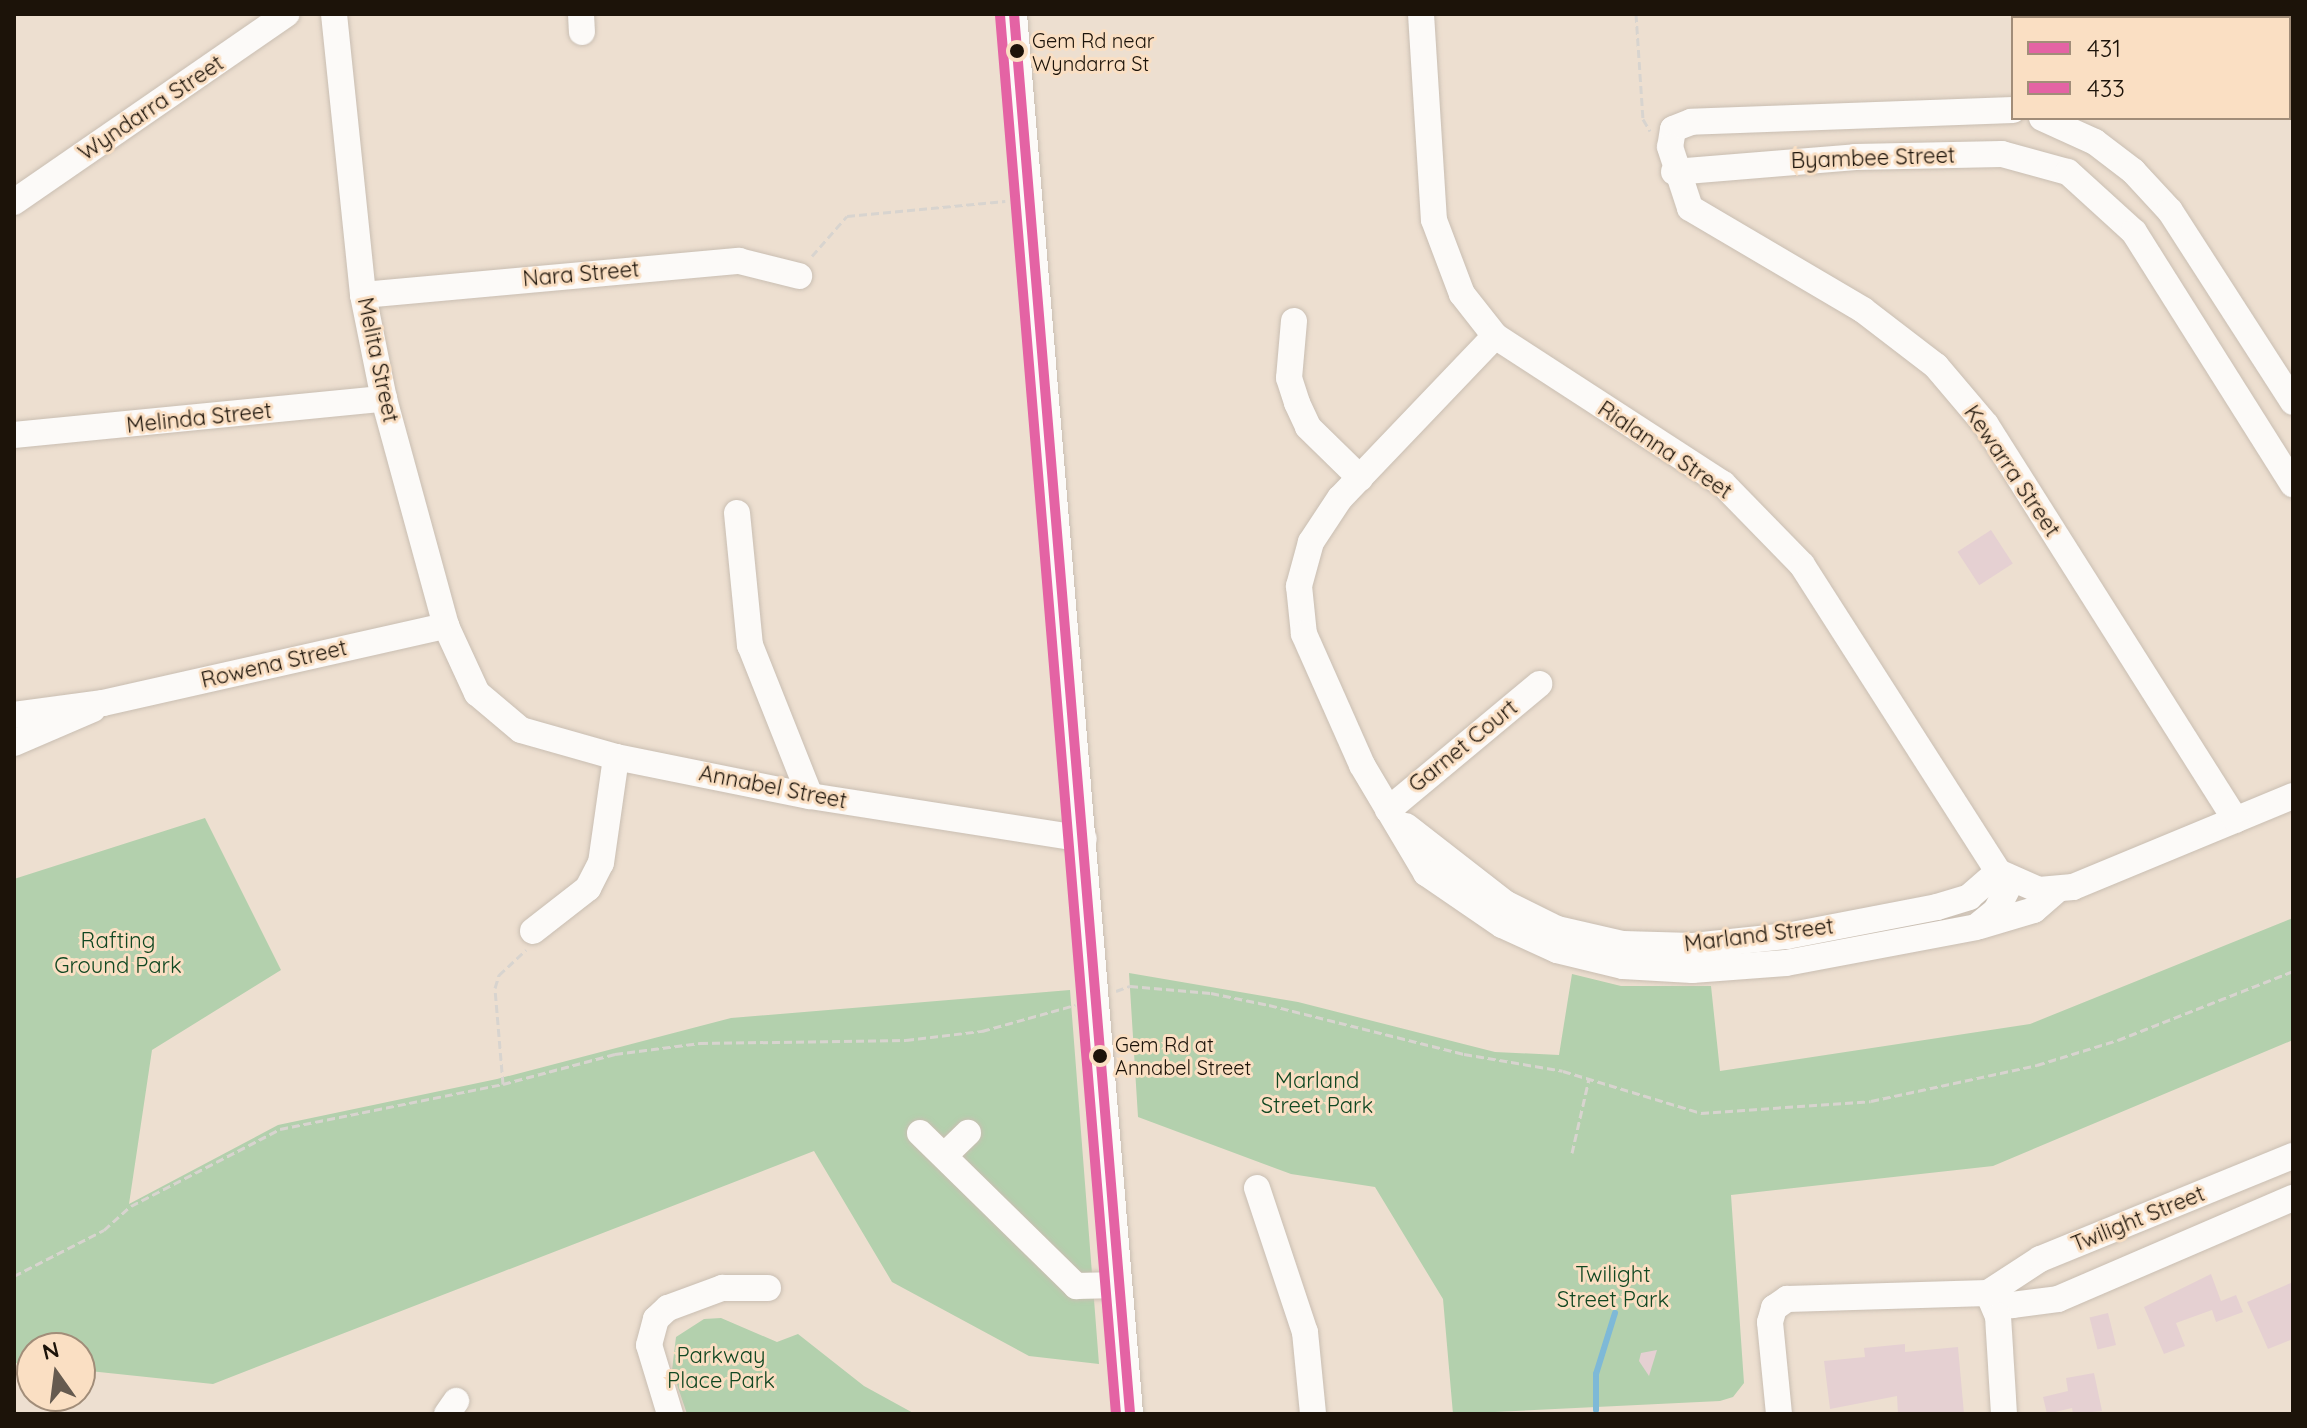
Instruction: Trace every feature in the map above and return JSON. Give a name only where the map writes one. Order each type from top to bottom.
[{"type":"street","name":"Wyndarra Street","points":[[14,202],[287,14]]},
{"type":"street","name":"Melita Street","points":[[334,14],[363,295],[384,399],[446,626],[477,693]]},
{"type":"street","points":[[1014,14],[1130,1414]]},
{"type":"street","name":"Rialanna Street","points":[[1421,14],[1434,220],[1462,294],[1495,336],[1723,484],[1802,565],[2004,876]]},
{"type":"street","name":"Byambee Street","points":[[2011,110],[1691,122],[1673,129],[1674,172],[1855,157],[2002,154],[2068,172],[2134,232],[2293,484]]},
{"type":"street","points":[[2046,120],[2095,142],[2133,171],[2170,211],[2293,402]]},
{"type":"street","name":"Kewarra Street","points":[[1674,172],[1690,208],[1863,310],[1936,366],[1986,425],[2236,820]]},
{"type":"street","name":"Nara Street","points":[[363,295],[739,261],[799,276]]},
{"type":"street","points":[[1294,321],[1289,378],[1297,403],[1308,427],[1360,478]]},
{"type":"street","name":"Marland Street","points":[[1495,336],[1340,498],[1311,542],[1299,586],[1304,634],[1362,765],[1388,810],[1426,873],[1502,925],[1557,950],[1623,966],[1692,970],[1786,963],[1976,927],[2034,910],[2058,889],[2293,796]]},
{"type":"street","name":"Melinda Street","points":[[14,435],[384,399]]},
{"type":"street","points":[[2262,432],[2293,413]]},
{"type":"street","points":[[737,513],[750,645],[810,796]]},
{"type":"street","name":"Rowena Street","points":[[14,715],[103,703],[446,626]]},
{"type":"street","name":"Garnet Court","points":[[1388,810],[1539,684]]},
{"type":"street","name":"Annabel Street","points":[[477,693],[521,730],[616,757],[810,796],[1084,839]]},
{"type":"street","name":"Rowena Street","points":[[14,743],[63,726],[103,703]]},
{"type":"street","points":[[533,931],[588,888],[601,863],[616,757]]},
{"type":"street","name":"Marland Street","points":[[1388,810],[1505,903],[1557,929],[1623,944],[1693,946],[1802,933],[1958,900],[2004,876]]},
{"type":"street","points":[[1976,927],[1996,911],[2004,876],[2058,889]]},
{"type":"street","points":[[920,1133],[1076,1286],[1118,1285]]},
{"type":"street","points":[[945,1155],[968,1133]]},
{"type":"street","name":"Twilight Street","points":[[1988,1293],[2040,1259],[2293,1156]]},
{"type":"street","points":[[1257,1188],[1305,1332],[1313,1414]]},
{"type":"street","name":"Twilight Street","points":[[1779,1414],[1770,1322],[1774,1308],[1787,1299],[1988,1293],[2012,1305],[2058,1299],[2293,1198]]},
{"type":"street","points":[[670,1414],[649,1345],[656,1319],[668,1308],[722,1288],[768,1288]]},
{"type":"street","points":[[1988,1293],[1998,1316],[2004,1414]]},
{"type":"path","points":[[1636,14],[1643,119],[1651,132]]},
{"type":"path","points":[[799,276],[847,216],[1029,199]]},
{"type":"path","points":[[503,1084],[495,988],[499,975],[524,954],[533,931]]},
{"type":"path","points":[[14,1276],[45,1256],[104,1230],[131,1206],[280,1129],[503,1084],[615,1054],[700,1043],[906,1040],[982,1031],[1130,986],[1211,993],[1589,1079],[1701,1113],[1871,1101],[2037,1065],[2118,1040],[2293,971]]},
{"type":"path","points":[[1572,1153],[1589,1079]]},
{"type":"green space","name":"Rafting Ground Park","points":[[205,818],[281,970],[152,1050],[129,1204],[278,1125],[497,1079],[731,1018],[1070,990],[1099,1364],[1029,1356],[892,1282],[814,1151],[213,1384],[96,1372],[96,1332],[16,1332],[14,1363],[14,879]]},
{"type":"green space","points":[[2293,918],[2293,1040],[1993,1166],[1731,1195],[1744,1383],[1733,1397],[1720,1401],[1453,1414],[1443,1299],[1375,1187],[1291,1174],[1138,1117],[1129,973],[1298,1002],[1495,1052],[1559,1055],[1572,974],[1621,986],[1711,986],[1720,1071],[2030,1024]]},
{"type":"green space","name":"Parkway Place Park","points":[[721,1318],[777,1342],[798,1334],[864,1386],[915,1414],[687,1414],[672,1370],[676,1337],[704,1319]]},
{"type":"building","points":[[1991,530],[2013,564],[1979,585],[1957,552]]},
{"type":"building","points":[[2211,1274],[2221,1301],[2236,1295],[2243,1312],[2216,1322],[2212,1310],[2176,1323],[2185,1346],[2164,1354],[2144,1307]]},
{"type":"building","points":[[2293,1282],[2293,1339],[2268,1349],[2247,1302]]},
{"type":"building","points":[[2108,1313],[2116,1345],[2098,1350],[2090,1318]]},
{"type":"building","points":[[1905,1344],[1905,1352],[1958,1347],[1964,1414],[1898,1414],[1897,1396],[1830,1409],[1824,1361],[1865,1357],[1864,1348]]},
{"type":"building","points":[[1657,1350],[1649,1376],[1639,1361],[1641,1353]]},
{"type":"building","points":[[2094,1373],[2102,1411],[2073,1414],[2072,1408],[2047,1414],[2043,1397],[2068,1391],[2066,1378]]},
{"type":"waterway","points":[[1596,1410],[1596,1374],[1615,1313]]},
{"type":"transit line","name":"431","points":[[1014,14],[1130,1414]]},
{"type":"transit line","name":"433","points":[[1000,15],[1116,1414]]},
{"type":"place","name":"Gem Rd near Wyndarra St","points":[[1017,51]]},
{"type":"place","name":"Gem Rd at Annabel Street","points":[[1100,1056]]},
{"type":"park label","name":"Marland Street Park","points":[[1317,1092]]},
{"type":"park label","name":"Twilight Street Park","points":[[1613,1286]]}]
